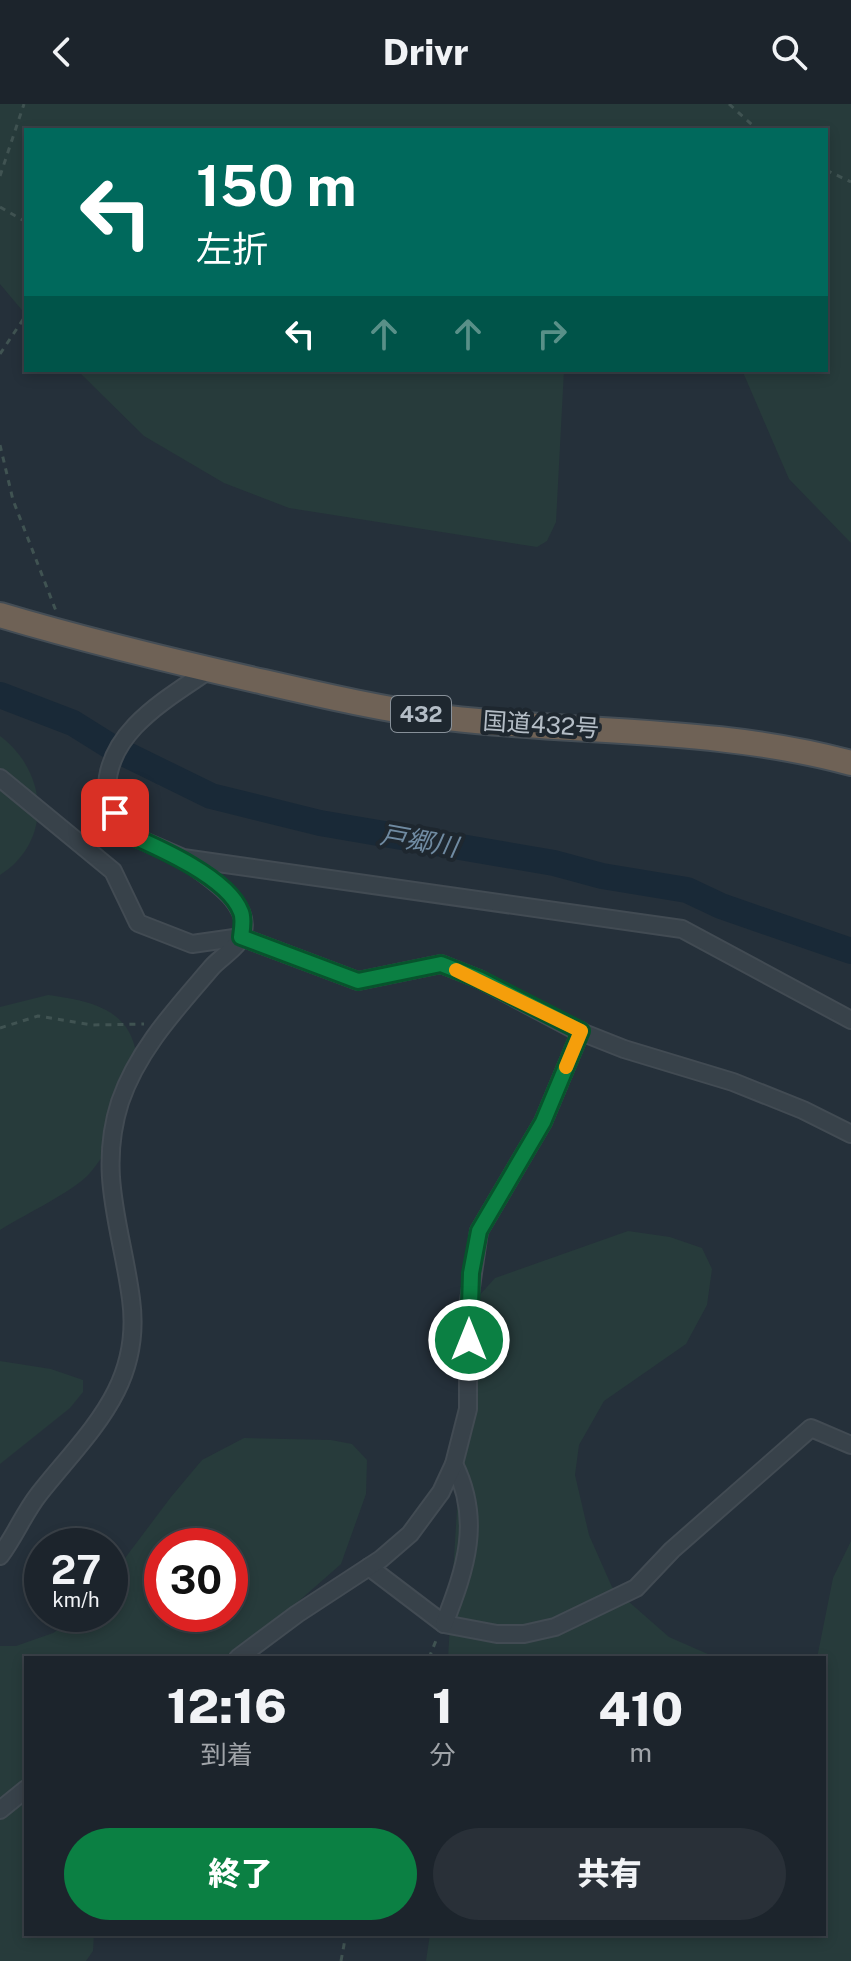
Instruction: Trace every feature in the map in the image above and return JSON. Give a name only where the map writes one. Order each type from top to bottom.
[{"type":"highway","name":"国道432号","points":[[0,615],[209,670],[422,714],[720,738],[781,746],[851,763]]},
{"type":"street","points":[[209,670],[138,721],[111,762],[107,793],[123,832],[183,858],[682,929],[851,1020]]},
{"type":"street","points":[[0,778],[113,871],[138,923],[192,944],[241,937],[358,981],[441,964],[479,979],[581,1031],[624,1049],[733,1082],[803,1110],[851,1134]]},
{"type":"street","points":[[0,1556],[36,1497],[115,1400],[132,1336],[132,1301],[113,1213],[109,1173],[120,1102],[136,1067],[164,1023],[241,937],[242,915],[235,901],[183,858]]},
{"type":"street","points":[[241,1656],[369,1567],[410,1534],[441,1492],[454,1464],[468,1409],[468,1308],[479,1231],[543,1122],[581,1031]]},
{"type":"street","points":[[369,1567],[444,1624],[497,1634],[524,1634],[555,1627],[636,1588],[672,1550],[811,1428],[851,1445]]},
{"type":"street","points":[[444,1624],[468,1550],[470,1513],[466,1488],[454,1464]]},
{"type":"street","points":[[0,1810],[24,1791]]},
{"type":"path","points":[[0,176],[24,104]]},
{"type":"path","points":[[729,104],[756,128]]},
{"type":"path","points":[[828,171],[851,182]]},
{"type":"path","points":[[0,207],[24,221]]},
{"type":"path","points":[[0,354],[24,318]]},
{"type":"path","points":[[0,445],[13,500],[65,634]]},
{"type":"path","points":[[0,1028],[38,1016],[92,1025],[164,1023]]},
{"type":"path","points":[[430,1656],[444,1624]]},
{"type":"path","points":[[341,1961],[346,1936]]},
{"type":"green space","points":[[0,104],[851,104],[851,543],[789,479],[743,372],[828,372],[828,128],[24,128],[24,313],[0,284]]},
{"type":"green space","points":[[79,372],[564,372],[556,522],[547,541],[537,547],[289,508],[224,483],[144,436]]},
{"type":"green space","points":[[0,736],[28,768],[38,806],[36,826],[29,844],[17,861],[0,875]]},
{"type":"green space","points":[[48,995],[93,1004],[122,1023],[135,1049],[137,1068],[134,1087],[120,1126],[89,1174],[0,1230],[0,1007]]},
{"type":"green space","points":[[628,1231],[670,1237],[702,1248],[712,1269],[707,1305],[686,1344],[604,1401],[579,1445],[575,1475],[589,1535],[612,1587],[669,1637],[712,1656],[448,1656],[468,1326],[478,1297],[495,1278]]},
{"type":"green space","points":[[0,1361],[51,1369],[83,1380],[83,1392],[70,1408],[0,1464]]},
{"type":"green space","points":[[244,1438],[331,1440],[352,1444],[367,1460],[366,1494],[341,1564],[236,1656],[24,1656],[24,1936],[94,1936],[93,1951],[86,1961],[0,1961],[0,1646],[16,1646],[55,1632],[128,1632],[128,1554],[144,1533],[144,1632],[248,1632],[248,1528],[148,1528],[202,1460]]},
{"type":"green space","points":[[851,1541],[851,1961],[426,1961],[430,1936],[826,1936],[826,1656],[817,1656],[833,1578]]},
{"type":"waterway","name":"戸郷川","points":[[0,695],[73,723],[113,748],[211,796],[320,823],[554,863],[602,876],[687,890],[721,906],[851,951]]},
{"type":"slow traffic","points":[[456,970],[581,1031],[566,1067]]},
{"type":"route","points":[[115,813],[123,832],[183,858],[235,901],[242,915],[241,937],[358,981],[441,964],[479,979],[581,1031],[543,1122],[489,1209],[479,1231],[471,1273],[469,1340]]}]
